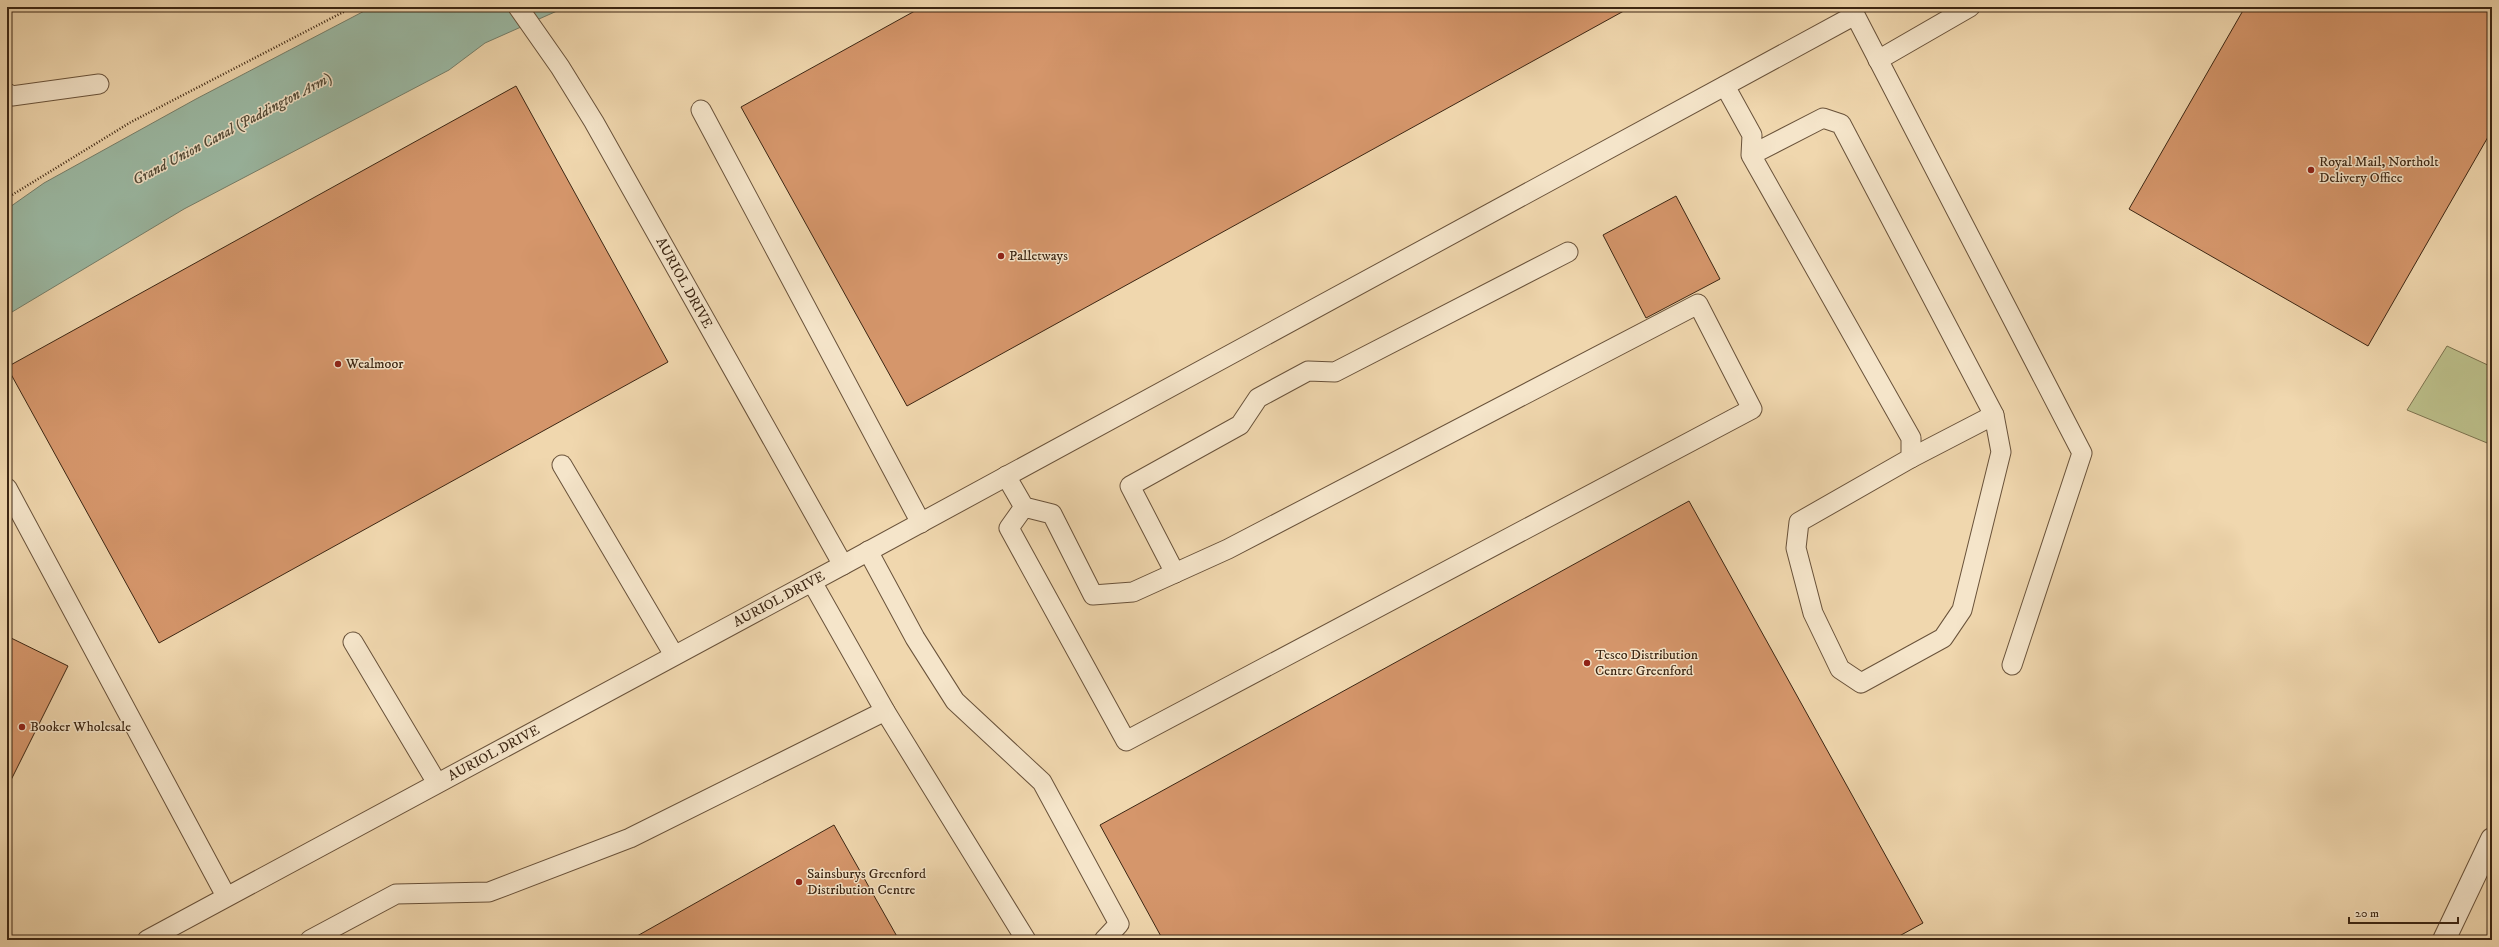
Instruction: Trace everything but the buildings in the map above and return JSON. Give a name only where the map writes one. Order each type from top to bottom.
[{"type":"street","points":[[2444,940],[2492,839]]},
{"type":"lane","name":"AURIOL DRIVE","points":[[147,940],[226,896],[843,565],[594,122],[560,67],[518,7]]},
{"type":"lane","points":[[1878,60],[1970,7]]},
{"type":"lane","points":[[843,565],[1725,86],[1853,11],[2082,453],[2012,665]]},
{"type":"lane","points":[[7,93],[12,96],[99,84]]},
{"type":"lane","points":[[1725,86],[1752,135],[1751,154],[1911,438],[1911,458]]},
{"type":"lane","points":[[701,110],[921,523]]},
{"type":"lane","points":[[1751,154],[1823,118],[1841,124],[1994,415],[2001,452],[1962,610],[1942,638],[1861,683],[1840,669],[1813,613],[1796,548],[1799,522],[1911,458],[1994,415]]},
{"type":"lane","points":[[1175,573],[1130,486],[1240,425],[1258,398],[1308,371],[1335,372],[1568,252]]},
{"type":"lane","points":[[1006,476],[1024,508],[1052,514],[1093,595],[1133,592],[1228,549],[1698,304],[1752,409],[1126,741],[1010,528],[1024,508]]},
{"type":"lane","points":[[562,465],[674,655]]},
{"type":"lane","points":[[7,488],[226,896]]},
{"type":"lane","points":[[868,551],[915,638],[955,701],[1042,782],[1119,924],[1104,940]]},
{"type":"lane","points":[[812,582],[885,711],[1026,940]]},
{"type":"lane","points":[[353,642],[437,783]]},
{"type":"lane","points":[[310,940],[396,894],[489,892],[630,838],[885,711]]},
{"type":"path","points":[[7,198],[131,122],[353,7]]},
{"type":"green space","points":[[2447,346],[2492,367],[2492,445],[2407,410]]},
{"type":"water","name":"Grand Union Canal (Paddington Arm)","points":[[372,7],[566,7],[485,43],[449,70],[184,209],[7,315],[7,209],[44,183],[196,99]]},
{"type":"place","name":"Royal Mail, Northolt Delivery Office","points":[[2311,170]]},
{"type":"place","name":"Palletways","points":[[1001,256]]},
{"type":"place","name":"Wealmoor","points":[[338,364]]},
{"type":"place","name":"Tesco Distribution Centre Greenford","points":[[1587,663]]},
{"type":"place","name":"Booker Wholesale","points":[[22,727]]},
{"type":"place","name":"Sainsburys Greenford Distribution Centre","points":[[799,882]]}]
